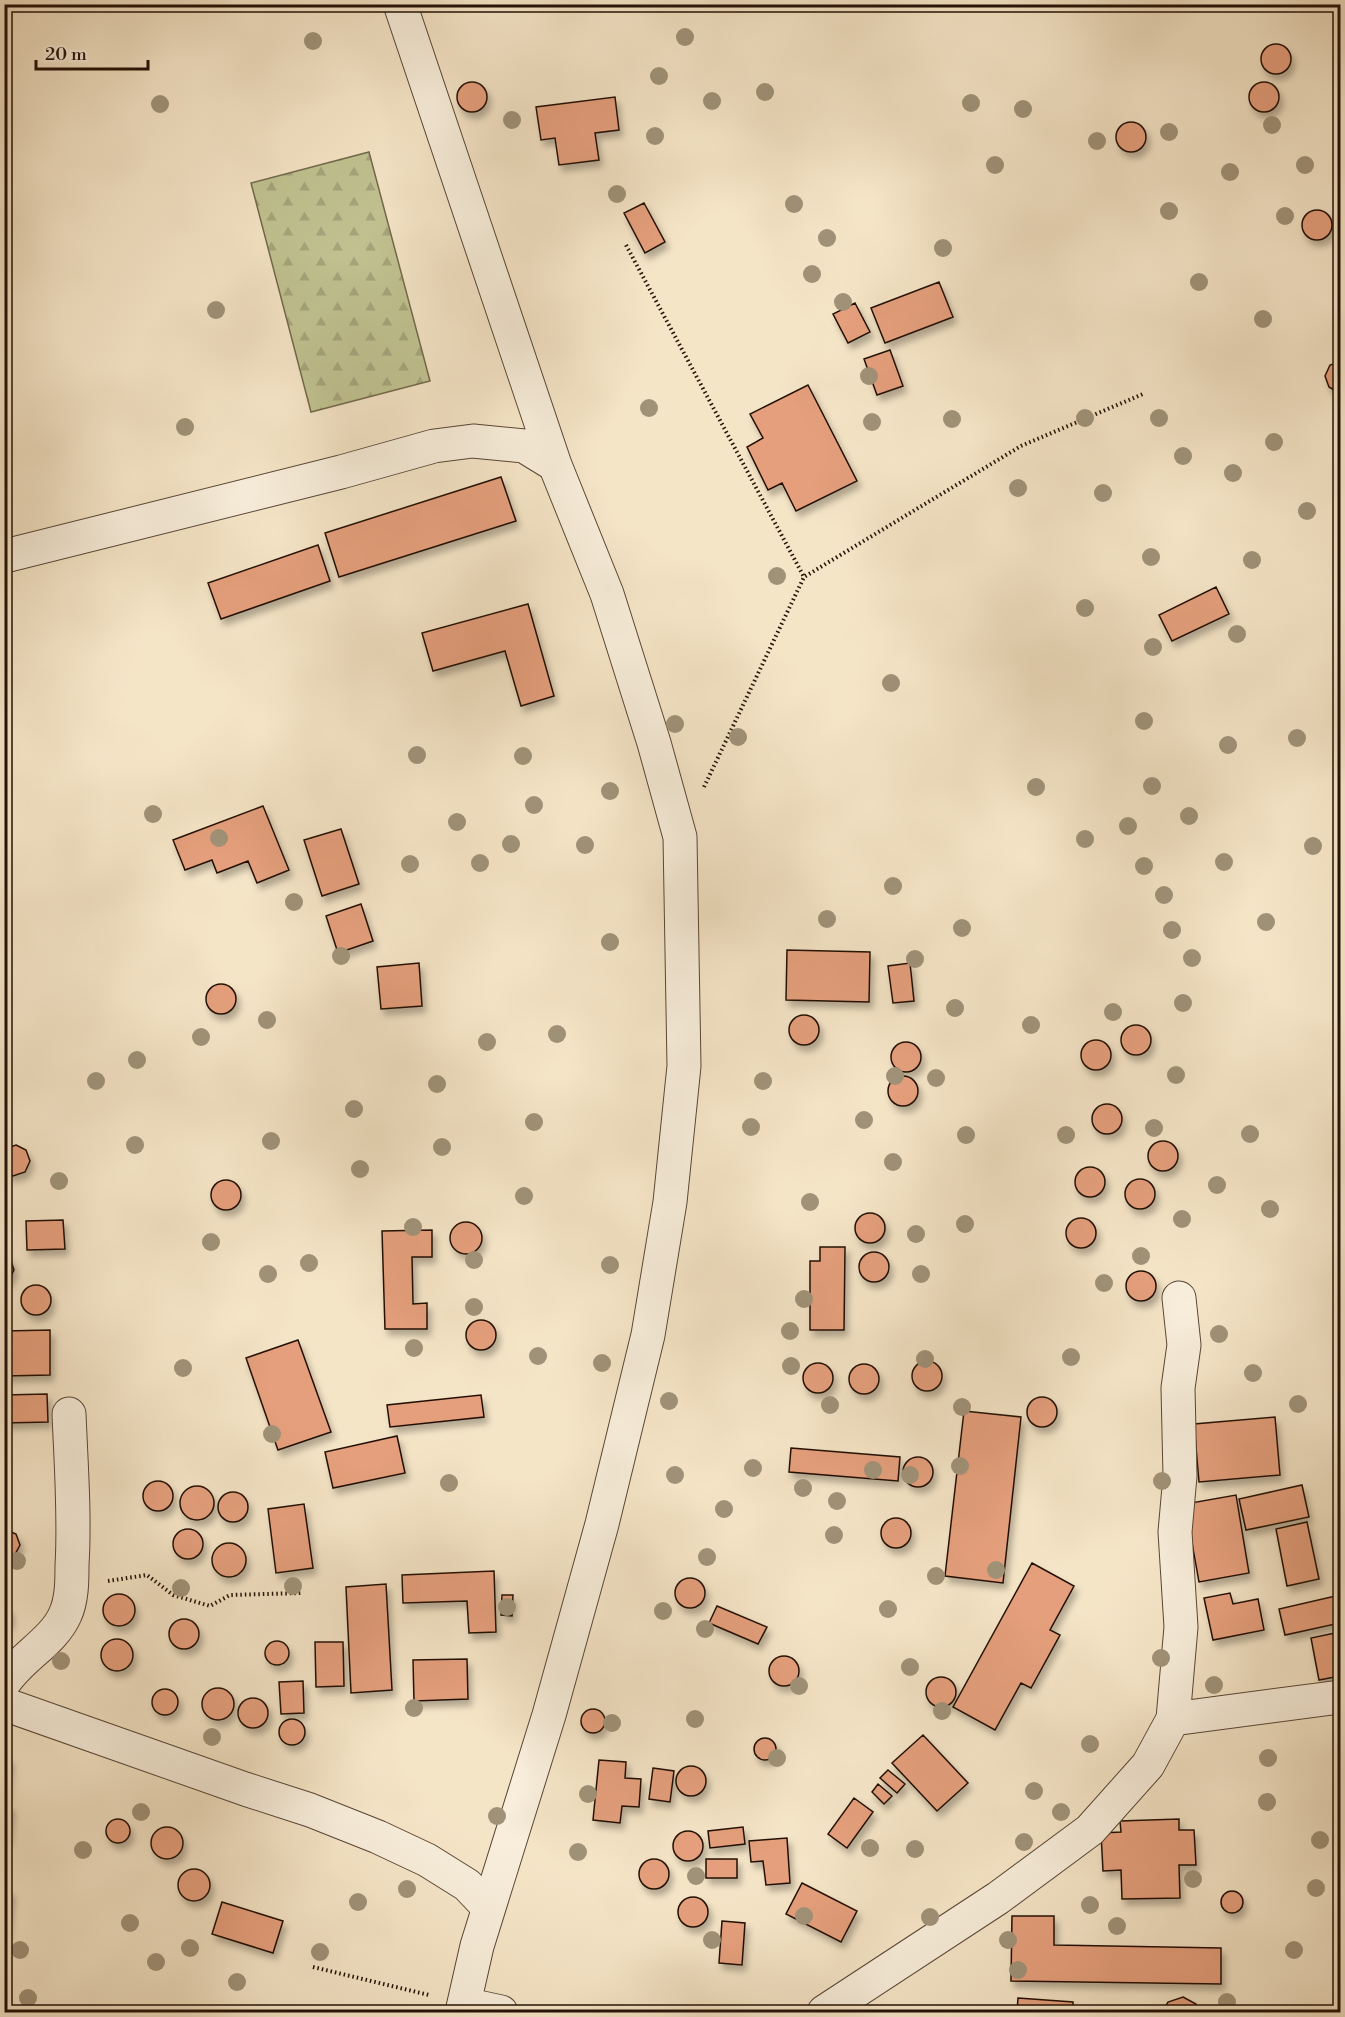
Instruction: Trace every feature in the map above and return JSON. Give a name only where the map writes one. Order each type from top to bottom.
[{"type":"street","points":[[400,4],[555,465],[607,594],[654,743],[680,837],[684,1066],[670,1202],[648,1335],[602,1524],[549,1715],[488,1907],[463,2008],[501,2013]]},
{"type":"street","points":[[5,556],[341,472],[434,446],[473,441],[508,443],[524,446],[555,465]]},
{"type":"street","points":[[824,2013],[998,1898],[1090,1830],[1148,1765],[1173,1719],[1181,1627],[1175,1532],[1180,1476],[1178,1388],[1184,1345],[1179,1298]]},
{"type":"street","points":[[4,1683],[56,1629],[66,1614],[71,1587],[74,1529],[69,1414]]},
{"type":"street","points":[[1173,1719],[1341,1697]]},
{"type":"street","points":[[4,1704],[245,1790],[310,1810],[378,1837],[427,1860],[467,1885],[488,1907]]},
{"type":"path","points":[[626,245],[804,577]]},
{"type":"path","points":[[680,837],[804,577],[1021,446],[1143,394]]},
{"type":"path","points":[[71,1587],[147,1575],[173,1595],[210,1606],[230,1595],[302,1593]]},
{"type":"path","points":[[313,1967],[463,2008]]},
{"type":"green space","points":[[369,152],[430,381],[311,412],[251,183]]},
{"type":"building","points":[[1276,44],[1282,45],[1290,53],[1290,65],[1282,73],[1276,74],[1270,73],[1262,65],[1261,59],[1262,53],[1270,45]]},
{"type":"building","points":[[472,82],[478,83],[486,91],[486,103],[478,111],[472,112],[466,111],[458,103],[457,97],[458,91],[466,83]]},
{"type":"building","points":[[1264,82],[1270,83],[1278,91],[1278,103],[1270,111],[1264,112],[1258,111],[1250,103],[1249,97],[1250,91],[1258,83]]},
{"type":"building","points":[[615,97],[619,130],[595,133],[599,160],[559,165],[555,138],[541,140],[536,107]]},
{"type":"building","points":[[1131,122],[1137,123],[1145,131],[1145,143],[1137,151],[1131,152],[1125,151],[1117,143],[1116,137],[1117,131],[1125,123]]},
{"type":"building","points":[[644,203],[665,242],[645,253],[624,213]]},
{"type":"building","points":[[1317,210],[1323,211],[1331,219],[1331,231],[1323,239],[1317,240],[1311,239],[1303,231],[1302,225],[1303,219],[1311,211]]},
{"type":"building","points":[[939,282],[953,317],[885,343],[871,308]]},
{"type":"building","points":[[855,303],[870,332],[848,343],[833,314]]},
{"type":"building","points":[[890,350],[903,386],[877,395],[864,359]]},
{"type":"building","points":[[1340,362],[1339,393],[1329,387],[1325,376],[1330,365]]},
{"type":"building","points":[[808,385],[857,481],[796,511],[782,483],[768,490],[747,447],[763,438],[750,414]]},
{"type":"building","points":[[501,477],[516,521],[339,577],[325,533]]},
{"type":"building","points":[[318,545],[330,581],[221,619],[208,583]]},
{"type":"building","points":[[1216,587],[1229,614],[1172,641],[1159,615]]},
{"type":"building","points":[[528,604],[554,696],[521,706],[505,651],[433,671],[422,633]]},
{"type":"building","points":[[263,806],[289,870],[257,883],[248,861],[217,873],[212,860],[185,870],[173,840]]},
{"type":"building","points":[[341,829],[359,884],[322,896],[304,840]]},
{"type":"building","points":[[361,904],[373,941],[338,953],[326,916]]},
{"type":"building","points":[[787,950],[870,952],[869,1002],[786,1000]]},
{"type":"building","points":[[419,963],[422,1006],[381,1009],[377,967]]},
{"type":"building","points":[[910,963],[914,1001],[893,1003],[888,966]]},
{"type":"building","points":[[221,984],[227,985],[235,993],[235,1005],[227,1013],[221,1014],[215,1013],[207,1005],[206,999],[207,993],[215,985]]},
{"type":"building","points":[[804,1015],[814,1020],[819,1030],[814,1040],[804,1045],[794,1040],[789,1030],[794,1020]]},
{"type":"building","points":[[1136,1025],[1142,1026],[1150,1034],[1150,1046],[1142,1054],[1136,1055],[1130,1054],[1122,1046],[1121,1040],[1122,1034],[1130,1026]]},
{"type":"building","points":[[1096,1040],[1102,1041],[1110,1049],[1110,1061],[1102,1069],[1096,1070],[1090,1069],[1082,1061],[1081,1055],[1082,1049],[1090,1041]]},
{"type":"building","points":[[906,1042],[912,1043],[920,1051],[920,1063],[912,1071],[906,1072],[900,1071],[892,1063],[891,1057],[892,1051],[900,1043]]},
{"type":"building","points":[[903,1076],[913,1081],[918,1091],[913,1101],[903,1106],[893,1101],[888,1091],[893,1081]]},
{"type":"building","points":[[1107,1104],[1117,1109],[1122,1119],[1117,1129],[1107,1134],[1097,1129],[1092,1119],[1097,1109]]},
{"type":"building","points":[[1163,1141],[1169,1142],[1177,1150],[1177,1162],[1169,1170],[1163,1171],[1157,1170],[1149,1162],[1148,1156],[1149,1150],[1157,1142]]},
{"type":"building","points":[[16,1145],[26,1150],[30,1161],[25,1172],[13,1176],[4,1171],[4,1149]]},
{"type":"building","points":[[1090,1167],[1100,1172],[1105,1182],[1100,1192],[1090,1197],[1080,1192],[1075,1182],[1080,1172]]},
{"type":"building","points":[[1140,1179],[1146,1180],[1154,1188],[1154,1200],[1146,1208],[1140,1209],[1134,1208],[1126,1200],[1125,1194],[1126,1188],[1134,1180]]},
{"type":"building","points":[[226,1180],[232,1181],[240,1189],[240,1201],[232,1209],[226,1210],[220,1209],[212,1201],[211,1195],[212,1189],[220,1181]]},
{"type":"building","points":[[870,1213],[876,1214],[884,1222],[884,1234],[876,1242],[870,1243],[864,1242],[856,1234],[855,1228],[856,1222],[864,1214]]},
{"type":"building","points":[[1081,1218],[1087,1219],[1095,1227],[1095,1239],[1087,1247],[1081,1248],[1075,1247],[1067,1239],[1066,1233],[1067,1227],[1075,1219]]},
{"type":"building","points":[[63,1220],[65,1249],[27,1250],[26,1221]]},
{"type":"building","points":[[466,1222],[478,1226],[482,1238],[478,1250],[466,1254],[454,1250],[450,1238],[454,1226]]},
{"type":"building","points":[[432,1230],[432,1257],[412,1257],[413,1304],[427,1303],[427,1329],[385,1329],[382,1231]]},
{"type":"building","points":[[820,1247],[845,1247],[844,1330],[810,1330],[810,1261],[820,1261]]},
{"type":"building","points":[[874,1252],[884,1257],[889,1267],[884,1277],[874,1282],[864,1277],[859,1267],[864,1257]]},
{"type":"building","points":[[4,1255],[10,1258],[14,1270],[9,1280],[4,1282]]},
{"type":"building","points":[[1141,1271],[1151,1276],[1156,1286],[1151,1296],[1141,1301],[1131,1296],[1126,1286],[1131,1276]]},
{"type":"building","points":[[36,1285],[42,1286],[50,1294],[50,1306],[42,1314],[36,1315],[30,1314],[22,1306],[21,1300],[22,1294],[30,1286]]},
{"type":"building","points":[[481,1320],[487,1321],[495,1329],[495,1341],[487,1349],[481,1350],[475,1349],[467,1341],[466,1335],[467,1329],[475,1321]]},
{"type":"building","points":[[50,1330],[50,1375],[4,1376],[4,1331]]},
{"type":"building","points":[[298,1340],[331,1432],[278,1450],[246,1358]]},
{"type":"building","points":[[927,1361],[933,1362],[941,1370],[941,1382],[933,1390],[927,1391],[921,1390],[913,1382],[912,1376],[913,1370],[921,1362]]},
{"type":"building","points":[[818,1363],[824,1364],[832,1372],[832,1384],[824,1392],[818,1393],[812,1392],[804,1384],[803,1378],[804,1372],[812,1364]]},
{"type":"building","points":[[864,1364],[870,1365],[878,1373],[878,1385],[870,1393],[864,1394],[858,1393],[850,1385],[849,1379],[850,1373],[858,1365]]},
{"type":"building","points":[[47,1394],[48,1422],[4,1423],[4,1395]]},
{"type":"building","points":[[481,1395],[484,1417],[390,1427],[387,1405]]},
{"type":"building","points":[[1042,1397],[1048,1398],[1056,1406],[1056,1418],[1048,1426],[1042,1427],[1036,1426],[1028,1418],[1027,1412],[1028,1406],[1036,1398]]},
{"type":"building","points":[[964,1411],[1021,1417],[1003,1583],[945,1576]]},
{"type":"building","points":[[1275,1417],[1280,1475],[1199,1482],[1194,1424]]},
{"type":"building","points":[[397,1436],[405,1473],[333,1488],[325,1452]]},
{"type":"building","points":[[791,1448],[900,1457],[898,1481],[789,1472]]},
{"type":"building","points":[[918,1457],[924,1458],[932,1466],[932,1478],[924,1486],[918,1487],[912,1486],[904,1478],[903,1472],[904,1466],[912,1458]]},
{"type":"building","points":[[158,1481],[164,1482],[172,1490],[172,1502],[164,1510],[158,1511],[152,1510],[144,1502],[143,1496],[144,1490],[152,1482]]},
{"type":"building","points":[[1302,1485],[1309,1517],[1246,1530],[1239,1499]]},
{"type":"building","points":[[197,1486],[209,1491],[214,1503],[209,1515],[197,1520],[185,1515],[180,1503],[185,1491]]},
{"type":"building","points":[[233,1492],[239,1493],[247,1501],[247,1513],[239,1521],[233,1522],[227,1521],[219,1513],[218,1507],[219,1501],[227,1493]]},
{"type":"building","points":[[1236,1495],[1249,1573],[1199,1582],[1185,1504]]},
{"type":"building","points":[[304,1504],[313,1568],[276,1573],[268,1509]]},
{"type":"building","points":[[896,1518],[906,1523],[911,1533],[906,1543],[896,1548],[886,1543],[881,1533],[886,1523]]},
{"type":"building","points":[[1307,1522],[1319,1579],[1287,1586],[1276,1529]]},
{"type":"building","points":[[4,1529],[16,1534],[20,1545],[14,1556],[4,1559]]},
{"type":"building","points":[[188,1529],[194,1530],[202,1538],[202,1550],[194,1558],[188,1559],[182,1558],[174,1550],[173,1544],[174,1538],[182,1530]]},
{"type":"building","points":[[229,1543],[241,1548],[246,1560],[241,1572],[229,1577],[217,1572],[212,1560],[217,1548]]},
{"type":"building","points":[[1032,1563],[1074,1586],[1050,1630],[1060,1635],[1031,1688],[1021,1683],[995,1730],[953,1707]]},
{"type":"building","points":[[494,1571],[496,1632],[469,1633],[467,1601],[403,1603],[402,1575]]},
{"type":"building","points":[[690,1578],[696,1579],[704,1587],[704,1599],[696,1607],[690,1608],[684,1607],[676,1599],[675,1593],[676,1587],[684,1579]]},
{"type":"building","points":[[386,1584],[392,1690],[351,1693],[346,1587]]},
{"type":"building","points":[[1230,1593],[1233,1604],[1258,1599],[1264,1630],[1213,1640],[1204,1598]]},
{"type":"building","points":[[119,1594],[130,1599],[135,1610],[130,1621],[119,1626],[108,1621],[103,1610],[108,1599]]},
{"type":"building","points":[[502,1595],[513,1595],[512,1616],[501,1615]]},
{"type":"building","points":[[1340,1595],[1340,1623],[1285,1635],[1279,1609]]},
{"type":"building","points":[[4,1606],[8,1607],[11,1617],[4,1627]]},
{"type":"building","points":[[717,1606],[767,1627],[758,1644],[709,1623]]},
{"type":"building","points":[[184,1619],[190,1620],[198,1628],[198,1640],[190,1648],[184,1649],[178,1648],[170,1640],[169,1634],[170,1628],[178,1620]]},
{"type":"building","points":[[1340,1632],[1340,1676],[1319,1680],[1311,1638]]},
{"type":"building","points":[[117,1639],[128,1644],[133,1655],[128,1666],[117,1671],[106,1666],[101,1655],[106,1644]]},
{"type":"building","points":[[277,1641],[286,1644],[289,1653],[286,1662],[277,1665],[268,1662],[265,1653],[268,1644]]},
{"type":"building","points":[[315,1642],[343,1642],[344,1686],[316,1687]]},
{"type":"building","points":[[784,1656],[790,1657],[798,1665],[798,1677],[790,1685],[784,1686],[778,1685],[770,1677],[769,1671],[770,1665],[778,1657]]},
{"type":"building","points":[[467,1659],[468,1699],[414,1701],[413,1660]]},
{"type":"building","points":[[941,1677],[947,1678],[955,1686],[955,1698],[947,1706],[941,1707],[935,1706],[927,1698],[926,1692],[927,1686],[935,1678]]},
{"type":"building","points":[[303,1681],[304,1713],[281,1714],[279,1682]]},
{"type":"building","points":[[218,1688],[229,1693],[234,1704],[229,1715],[218,1720],[207,1715],[202,1704],[207,1693]]},
{"type":"building","points":[[165,1689],[175,1692],[178,1702],[175,1712],[165,1715],[155,1712],[152,1702],[155,1692]]},
{"type":"building","points":[[253,1698],[259,1699],[267,1707],[267,1719],[259,1727],[253,1728],[247,1727],[239,1719],[238,1713],[239,1707],[247,1699]]},
{"type":"building","points":[[593,1709],[602,1712],[605,1721],[602,1730],[593,1733],[584,1730],[581,1721],[584,1712]]},
{"type":"building","points":[[292,1719],[301,1723],[305,1732],[301,1741],[292,1745],[283,1741],[279,1732],[283,1723]]},
{"type":"building","points":[[923,1735],[968,1783],[937,1811],[892,1763]]},
{"type":"building","points":[[761,1738],[769,1738],[776,1745],[776,1753],[769,1760],[761,1760],[754,1753],[754,1745]]},
{"type":"building","points":[[4,1758],[10,1758],[5,1798],[4,1798]]},
{"type":"building","points":[[599,1760],[626,1762],[625,1778],[641,1779],[639,1807],[622,1806],[620,1823],[593,1820]]},
{"type":"building","points":[[691,1766],[697,1767],[705,1775],[705,1787],[697,1795],[691,1796],[685,1795],[677,1787],[676,1781],[677,1775],[685,1767]]},
{"type":"building","points":[[653,1768],[674,1771],[670,1802],[649,1799]]},
{"type":"building","points":[[888,1770],[905,1784],[897,1793],[880,1778]]},
{"type":"building","points":[[878,1784],[892,1796],[884,1804],[872,1792]]},
{"type":"building","points":[[854,1798],[873,1812],[847,1848],[828,1834]]},
{"type":"building","points":[[4,1805],[11,1806],[7,1840],[4,1840]]},
{"type":"building","points":[[118,1819],[127,1822],[130,1831],[127,1840],[118,1843],[109,1840],[106,1831],[109,1822]]},
{"type":"building","points":[[1179,1819],[1179,1830],[1194,1830],[1196,1865],[1179,1865],[1180,1898],[1122,1899],[1121,1870],[1103,1871],[1101,1833],[1121,1832],[1120,1821]]},
{"type":"building","points":[[167,1827],[178,1832],[183,1843],[178,1854],[167,1859],[156,1854],[151,1843],[156,1832]]},
{"type":"building","points":[[743,1827],[745,1844],[710,1848],[708,1831]]},
{"type":"building","points":[[688,1831],[698,1836],[703,1846],[698,1856],[688,1861],[678,1856],[673,1846],[678,1836]]},
{"type":"building","points":[[787,1838],[790,1883],[766,1885],[763,1861],[751,1862],[749,1841]]},
{"type":"building","points":[[654,1859],[664,1864],[669,1874],[664,1884],[654,1889],[644,1884],[639,1874],[644,1864]]},
{"type":"building","points":[[706,1859],[737,1859],[737,1878],[706,1878]]},
{"type":"building","points":[[194,1869],[205,1874],[210,1885],[205,1896],[194,1901],[183,1896],[178,1885],[183,1874]]},
{"type":"building","points":[[802,1883],[857,1911],[841,1942],[786,1914]]},
{"type":"building","points":[[4,1890],[11,1891],[6,1936],[4,1936]]},
{"type":"building","points":[[1228,1891],[1236,1891],[1243,1898],[1243,1906],[1236,1913],[1228,1913],[1221,1906],[1221,1898]]},
{"type":"building","points":[[693,1897],[699,1898],[707,1906],[707,1918],[699,1926],[693,1927],[687,1926],[679,1918],[678,1912],[679,1906],[687,1898]]},
{"type":"building","points":[[222,1902],[283,1921],[273,1953],[212,1934]]},
{"type":"building","points":[[1012,1916],[1054,1916],[1054,1945],[1221,1948],[1221,1984],[1011,1981]]},
{"type":"building","points":[[722,1921],[745,1923],[742,1965],[719,1963]]},
{"type":"building","points":[[1183,1997],[1196,2004],[1199,2012],[1162,2012],[1168,2002]]},
{"type":"building","points":[[1018,1998],[1073,2002],[1073,2012],[1017,2012]]}]
